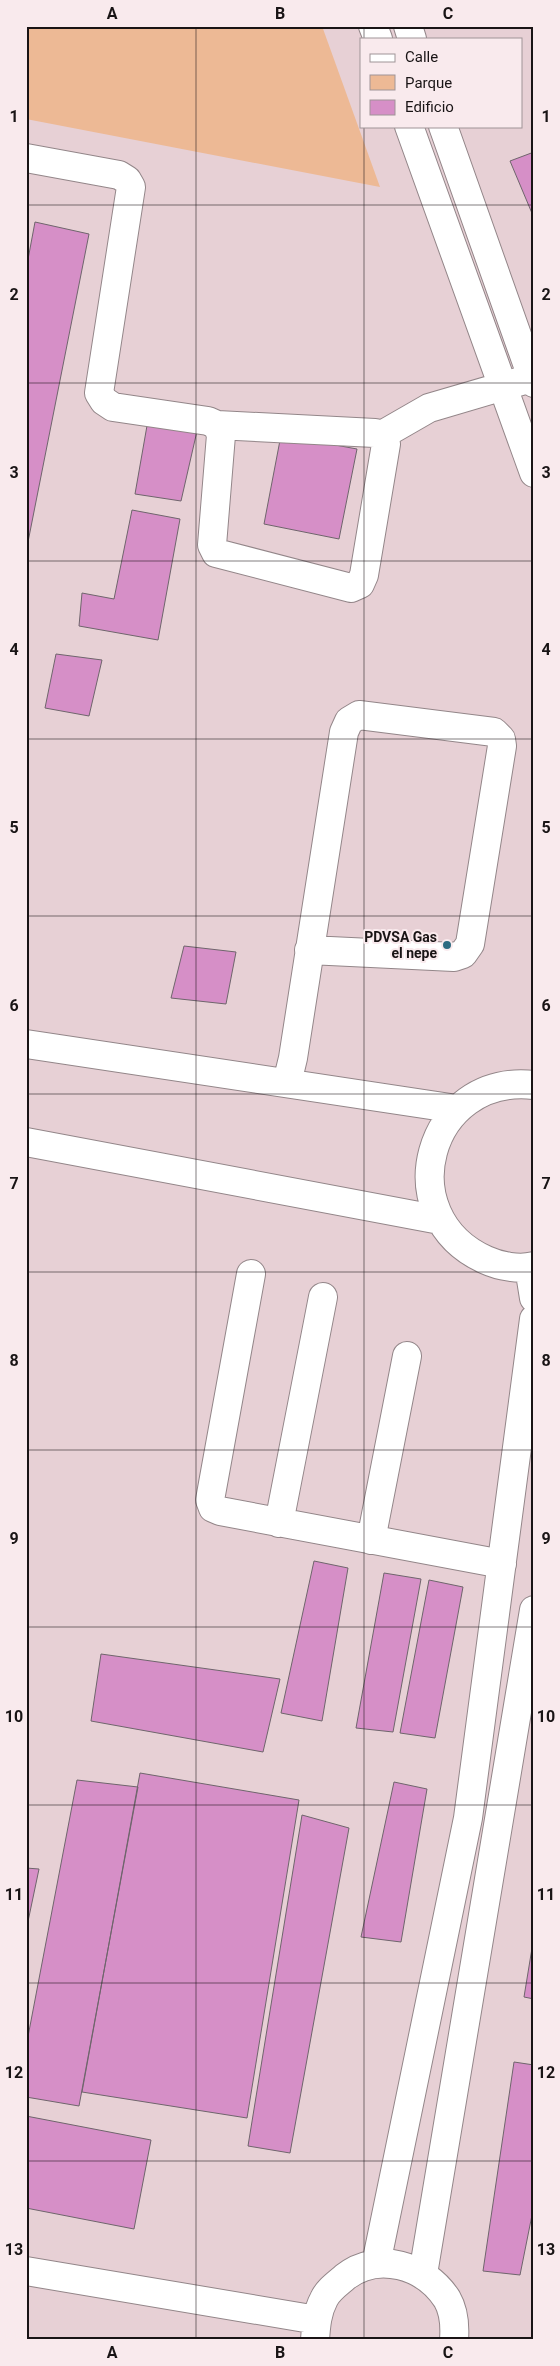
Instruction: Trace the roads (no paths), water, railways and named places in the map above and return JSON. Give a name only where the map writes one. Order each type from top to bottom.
[{"type":"street","points":[[373,26],[378,38]]},
{"type":"street","points":[[408,26],[412,38]]},
{"type":"street","points":[[410,128],[534,474]]},
{"type":"street","points":[[382,435],[429,408],[503,386],[533,380],[444,128]]},
{"type":"street","points":[[26,158],[119,176],[127,180],[131,187],[99,393],[104,401],[112,407],[208,421],[217,425],[376,433],[382,435],[386,444],[364,575],[360,584],[351,588],[216,553],[212,545],[221,435],[217,425]]},
{"type":"street","points":[[287,1083],[293,1058],[309,950],[344,732],[349,721],[359,715],[494,732],[501,738],[502,746],[470,944],[463,954],[454,957],[309,950]]},
{"type":"street","points":[[26,1044],[457,1109]]},
{"type":"street","points":[[528,1078],[484,1091],[457,1109],[441,1128],[430,1158],[429,1190],[440,1220],[468,1252],[497,1265],[531,1266],[534,1298]]},
{"type":"street","points":[[26,1142],[440,1220]]},
{"type":"street","points":[[251,1274],[210,1500],[213,1508],[220,1512],[502,1564]]},
{"type":"street","points":[[279,1523],[323,1297]]},
{"type":"street","points":[[376,2264],[468,1818],[534,1319]]},
{"type":"street","points":[[371,1540],[407,1356]]},
{"type":"street","points":[[423,2274],[534,1610]]},
{"type":"street","points":[[26,2271],[316,2330],[324,2299],[332,2287],[352,2272],[376,2264],[400,2264],[423,2274],[447,2300],[455,2323],[454,2340]]},
{"type":"place","name":"PDVSA Gas el nepe","points":[[447,945]]}]
